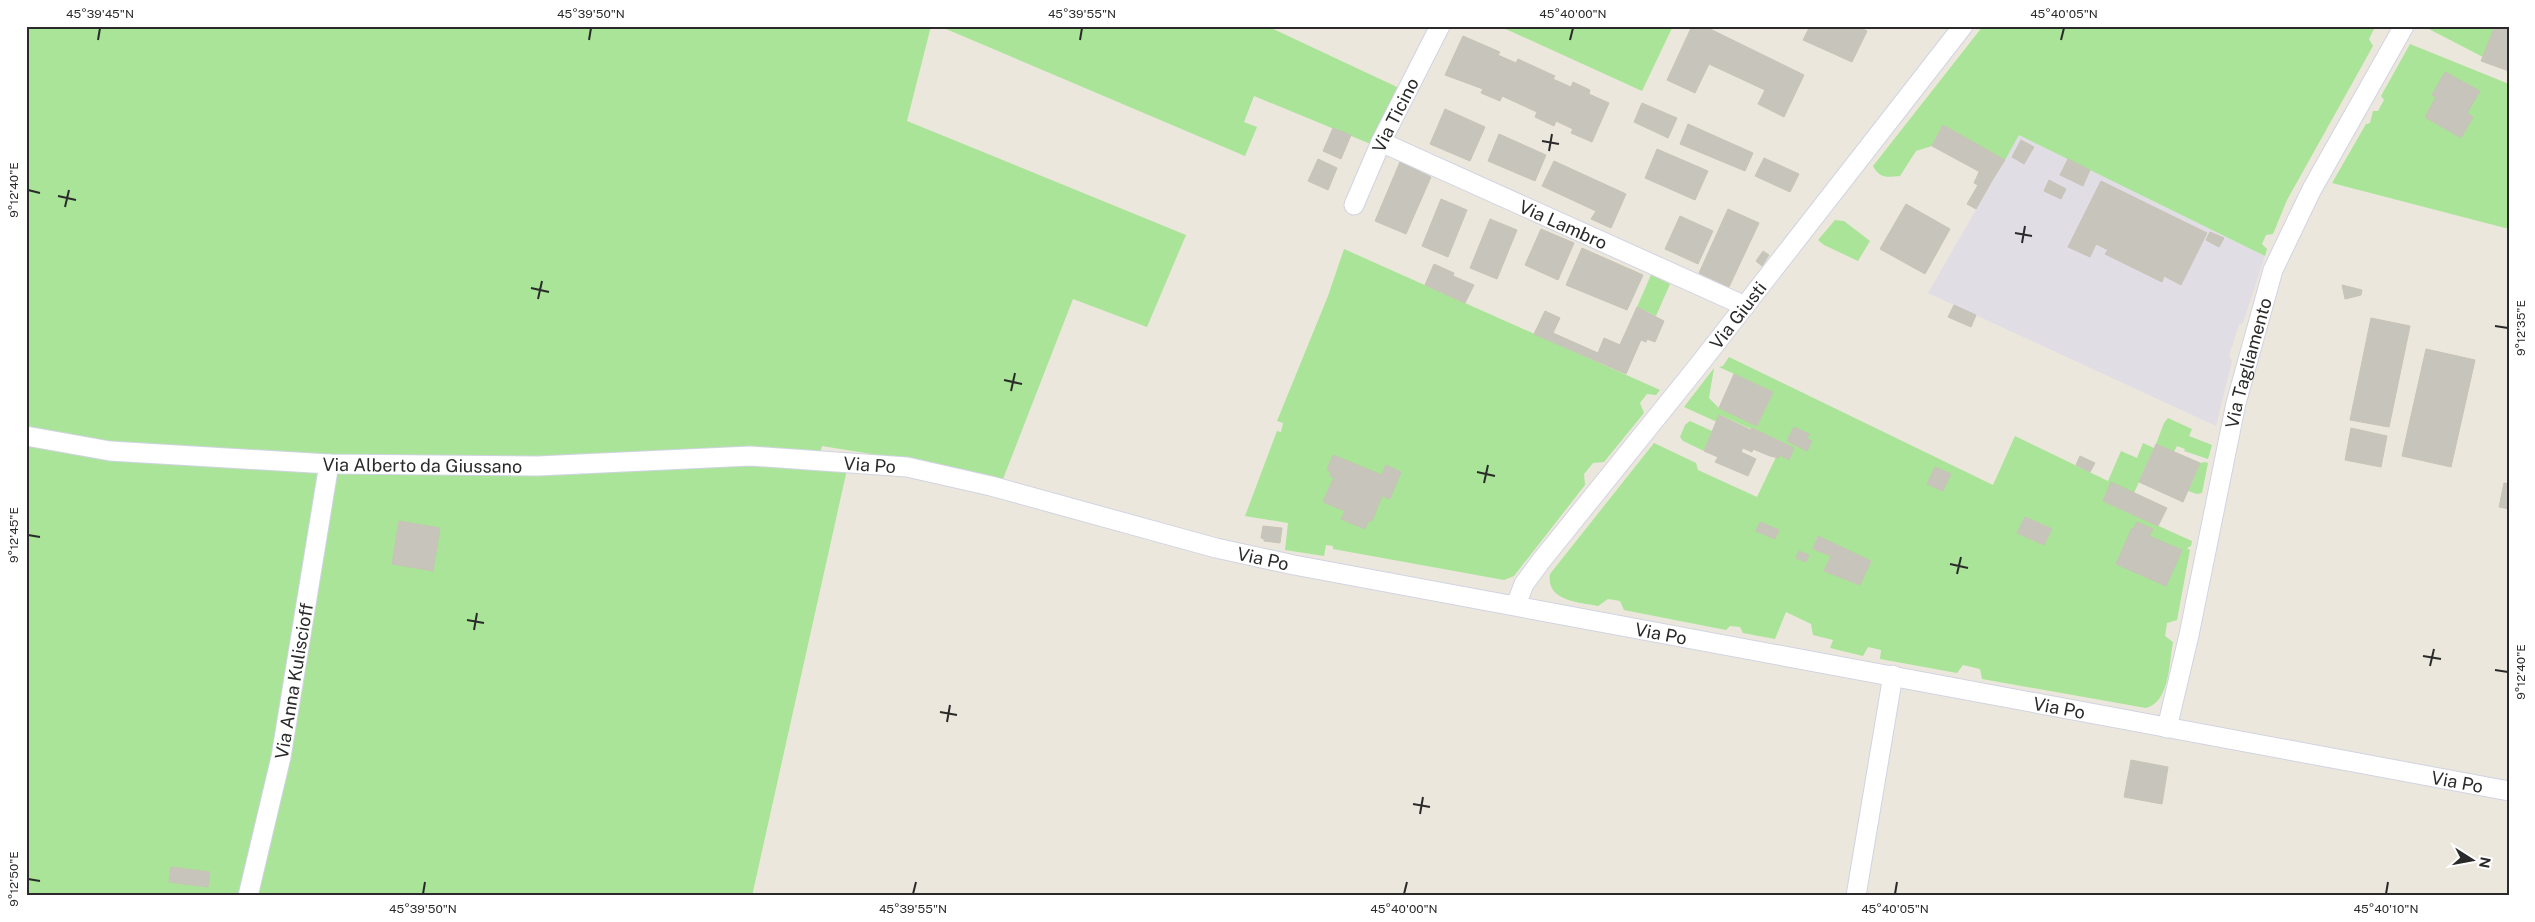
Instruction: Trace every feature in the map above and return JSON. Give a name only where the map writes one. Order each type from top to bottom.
[{"type":"street","name":"Via Ticino","points":[[1354,205],[1381,142],[1440,26]]},
{"type":"street","name":"Via Giusti","points":[[1516,605],[1524,584],[1535,569],[1963,26]]},
{"type":"street","name":"Via Tagliamento","points":[[2167,728],[2189,635],[2236,403],[2273,270],[2312,189],[2404,26]]},
{"type":"street","name":"Via Lambro","points":[[1381,142],[1744,306]]},
{"type":"street","name":"Via Alberto da Giussano","points":[[26,436],[110,451],[329,464],[538,466],[750,456],[818,459]]},
{"type":"street","name":"Via Po","points":[[818,459],[908,467],[991,486],[1216,548],[1294,565],[2509,791]]},
{"type":"street","name":"Via Anna Kuliscioff","points":[[248,896],[281,757],[329,464]]},
{"type":"street","points":[[1856,896],[1893,675]]},
{"type":"shaded area","points":[[2019,135],[2265,256],[2243,323],[2239,325],[2229,356],[2232,361],[2216,426],[1928,293]]},
{"type":"green space","points":[[26,26],[931,26],[907,121],[1186,235],[1147,327],[1073,299],[1003,479],[946,466],[822,446],[818,461],[848,465],[752,896],[26,896]]},
{"type":"green space","points":[[939,26],[1267,26],[1397,87],[1373,145],[1254,96],[1244,122],[1257,127],[1245,156]]},
{"type":"green space","points":[[1499,26],[1673,26],[1642,91]]},
{"type":"green space","points":[[1983,26],[2385,26],[2383,29],[2374,29],[2369,39],[2373,46],[2287,200],[2273,234],[2266,235],[2262,244],[2267,249],[2265,256],[2019,135],[2005,160],[1943,125],[1932,146],[1916,151],[1900,176],[1888,177],[1878,173],[1873,166]]},
{"type":"green space","points":[[2423,26],[2495,26],[2483,57]]},
{"type":"green space","points":[[2410,44],[2509,84],[2509,229],[2332,183],[2366,124],[2370,123],[2373,111],[2378,111],[2384,100],[2381,96]]},
{"type":"green space","points":[[1835,220],[1844,221],[1870,241],[1858,261],[1824,245],[1818,240]]},
{"type":"green space","points":[[1344,249],[1660,390],[1656,395],[1647,394],[1640,403],[1644,413],[1604,462],[1593,463],[1584,474],[1585,485],[1514,576],[1504,580],[1333,549],[1333,546],[1326,545],[1324,556],[1285,550],[1288,523],[1245,516],[1277,431],[1281,432],[1283,423],[1277,421],[1328,296]]},
{"type":"green space","points":[[1651,275],[1670,284],[1656,316],[1637,307]]},
{"type":"green space","points":[[1729,357],[1993,485],[2015,436],[2108,481],[2121,451],[2137,458],[2143,443],[2154,448],[2134,493],[2103,501],[2192,541],[2191,546],[2187,548],[2190,550],[2177,620],[2167,623],[2165,636],[2173,642],[2167,680],[2160,698],[2146,708],[1982,679],[1980,669],[1963,665],[1957,673],[1880,659],[1881,650],[1868,647],[1863,656],[1830,648],[1833,640],[1813,635],[1811,624],[1786,612],[1775,639],[1743,633],[1740,627],[1730,626],[1726,630],[1624,610],[1620,601],[1608,599],[1598,606],[1565,599],[1558,595],[1550,583],[1550,574],[1654,443],[1696,463],[1698,470],[1757,497],[1776,457],[1780,455],[1788,459],[1794,448],[1720,415],[1717,422],[1684,407],[1714,368],[1709,398],[1719,408],[1757,426],[1773,392],[1719,367],[1723,366]],"holes":[[[2025,517],[2052,529],[2044,545],[2018,533]],[[1817,537],[1871,561],[1860,585],[1824,571],[1831,556],[1813,549]]]},
{"type":"green space","points":[[2168,418],[2192,429],[2189,436],[2212,445],[2208,459],[2184,451],[2185,449],[2177,446],[2174,452],[2156,444],[2164,423]]},
{"type":"green space","points":[[1690,421],[1712,431],[1704,451],[1683,441],[1680,437],[1685,425]]},
{"type":"green space","points":[[2200,463],[2208,463],[2202,493],[2197,494],[2188,491]]},
{"type":"building","points":[[1692,26],[1704,26],[1804,75],[1784,117],[1758,104],[1765,90],[1709,64],[1695,93],[1667,80]]},
{"type":"building","points":[[1810,26],[1856,26],[1867,31],[1852,62],[1803,40]]},
{"type":"building","points":[[2495,26],[2509,26],[2509,71],[2481,61]]},
{"type":"building","points":[[1463,36],[1500,52],[1498,55],[1516,63],[1518,59],[1555,76],[1553,79],[1571,87],[1573,82],[1590,90],[1589,94],[1609,103],[1592,142],[1571,133],[1573,129],[1556,121],[1554,126],[1535,117],[1537,112],[1502,96],[1500,101],[1481,93],[1483,89],[1445,75]]},
{"type":"building","points":[[2445,72],[2480,91],[2467,113],[2473,117],[2461,138],[2425,117],[2436,97],[2432,95]]},
{"type":"building","points":[[1642,103],[1677,118],[1668,138],[1634,122]]},
{"type":"building","points":[[1445,109],[1485,127],[1470,161],[1430,144]]},
{"type":"building","points":[[1688,124],[1753,153],[1745,171],[1680,144]]},
{"type":"building","points":[[1943,125],[2005,160],[1993,179],[1932,146]]},
{"type":"building","points":[[1333,128],[1351,135],[1341,159],[1323,151]]},
{"type":"building","points":[[1499,134],[1546,155],[1535,181],[1488,161]]},
{"type":"building","points":[[2021,140],[2034,147],[2024,164],[2012,157]]},
{"type":"building","points":[[1657,149],[1708,171],[1695,200],[1645,178]]},
{"type":"building","points":[[1764,158],[1799,174],[1790,192],[1755,176]]},
{"type":"building","points":[[1318,159],[1337,168],[1328,190],[1308,181]]},
{"type":"building","points":[[2068,159],[2090,170],[2083,186],[2060,175]]},
{"type":"building","points":[[1554,161],[1626,194],[1611,228],[1591,219],[1596,211],[1542,186]]},
{"type":"building","points":[[1400,162],[1431,177],[1406,234],[1375,221]]},
{"type":"building","points":[[1979,172],[1993,179],[1976,209],[1967,204],[1978,185],[1974,183]]},
{"type":"building","points":[[2049,180],[2066,189],[2061,199],[2044,191]]},
{"type":"building","points":[[2101,181],[2207,233],[2181,285],[2164,276],[2162,282],[2105,254],[2108,250],[2096,244],[2090,257],[2068,247]]},
{"type":"building","points":[[1441,199],[1467,210],[1448,257],[1422,246]]},
{"type":"building","points":[[1906,204],[1950,229],[1925,274],[1880,249]]},
{"type":"building","points":[[1728,209],[1759,223],[1729,287],[1699,273]]},
{"type":"building","points":[[1680,216],[1713,231],[1698,264],[1665,249]]},
{"type":"building","points":[[1490,219],[1517,230],[1497,279],[1470,268]]},
{"type":"building","points":[[1541,229],[1574,243],[1558,280],[1525,265]]},
{"type":"building","points":[[2210,232],[2224,238],[2219,247],[2206,240]]},
{"type":"building","points":[[1582,248],[1643,275],[1627,310],[1566,285]]},
{"type":"building","points":[[1763,251],[1769,255],[1762,266],[1756,261]]},
{"type":"building","points":[[1434,264],[1454,273],[1453,276],[1474,285],[1465,303],[1425,285]]},
{"type":"building","points":[[2342,285],[2362,290],[2361,295],[2345,299]]},
{"type":"building","points":[[1954,305],[1976,315],[1971,327],[1948,317]]},
{"type":"building","points":[[1637,307],[1664,321],[1655,342],[1647,339],[1646,342],[1641,340],[1626,374],[1610,367]]},
{"type":"building","points":[[1545,311],[1560,318],[1553,333],[1598,353],[1604,338],[1620,345],[1610,367],[1534,334]]},
{"type":"building","points":[[2371,318],[2410,326],[2389,427],[2350,420]]},
{"type":"building","points":[[2426,349],[2475,360],[2451,467],[2402,456]]},
{"type":"building","points":[[1734,374],[1773,392],[1757,426],[1719,408]]},
{"type":"building","points":[[1719,415],[1751,430],[1741,452],[1756,459],[1748,476],[1715,462],[1718,457],[1704,451]]},
{"type":"building","points":[[1794,427],[1809,434],[1807,439],[1812,441],[1807,451],[1787,441]]},
{"type":"building","points":[[1752,428],[1794,448],[1789,460],[1780,455],[1779,458],[1753,449],[1752,452],[1743,448]]},
{"type":"building","points":[[2351,428],[2387,436],[2381,467],[2345,460]]},
{"type":"building","points":[[2156,444],[2200,463],[2183,502],[2139,482]]},
{"type":"building","points":[[1333,455],[1382,475],[1386,465],[1401,472],[1390,499],[1382,496],[1372,521],[1369,520],[1365,529],[1341,519],[1345,511],[1323,502],[1334,477],[1330,476],[1331,472],[1327,470]]},
{"type":"building","points":[[2080,456],[2095,463],[2090,472],[2076,465]]},
{"type":"building","points":[[1935,467],[1951,474],[1943,491],[1927,484]]},
{"type":"building","points":[[2111,482],[2167,508],[2158,526],[2103,501]]},
{"type":"building","points":[[2504,483],[2509,484],[2509,509],[2499,507]]},
{"type":"building","points":[[2025,517],[2052,529],[2044,545],[2017,533]]},
{"type":"building","points":[[399,521],[440,528],[433,571],[392,564]]},
{"type":"building","points":[[1760,522],[1779,530],[1775,539],[1756,531]]},
{"type":"building","points":[[2137,522],[2153,529],[2149,536],[2182,550],[2166,586],[2116,564],[2132,528],[2134,529]]},
{"type":"building","points":[[1263,526],[1282,528],[1280,543],[1264,541],[1261,538]]},
{"type":"building","points":[[1818,536],[1871,561],[1860,585],[1824,571],[1831,556],[1813,549]]},
{"type":"building","points":[[1799,551],[1809,555],[1806,562],[1796,558]]},
{"type":"building","points":[[2131,760],[2168,767],[2162,804],[2124,797]]},
{"type":"building","points":[[171,867],[210,872],[208,887],[169,882]]}]
